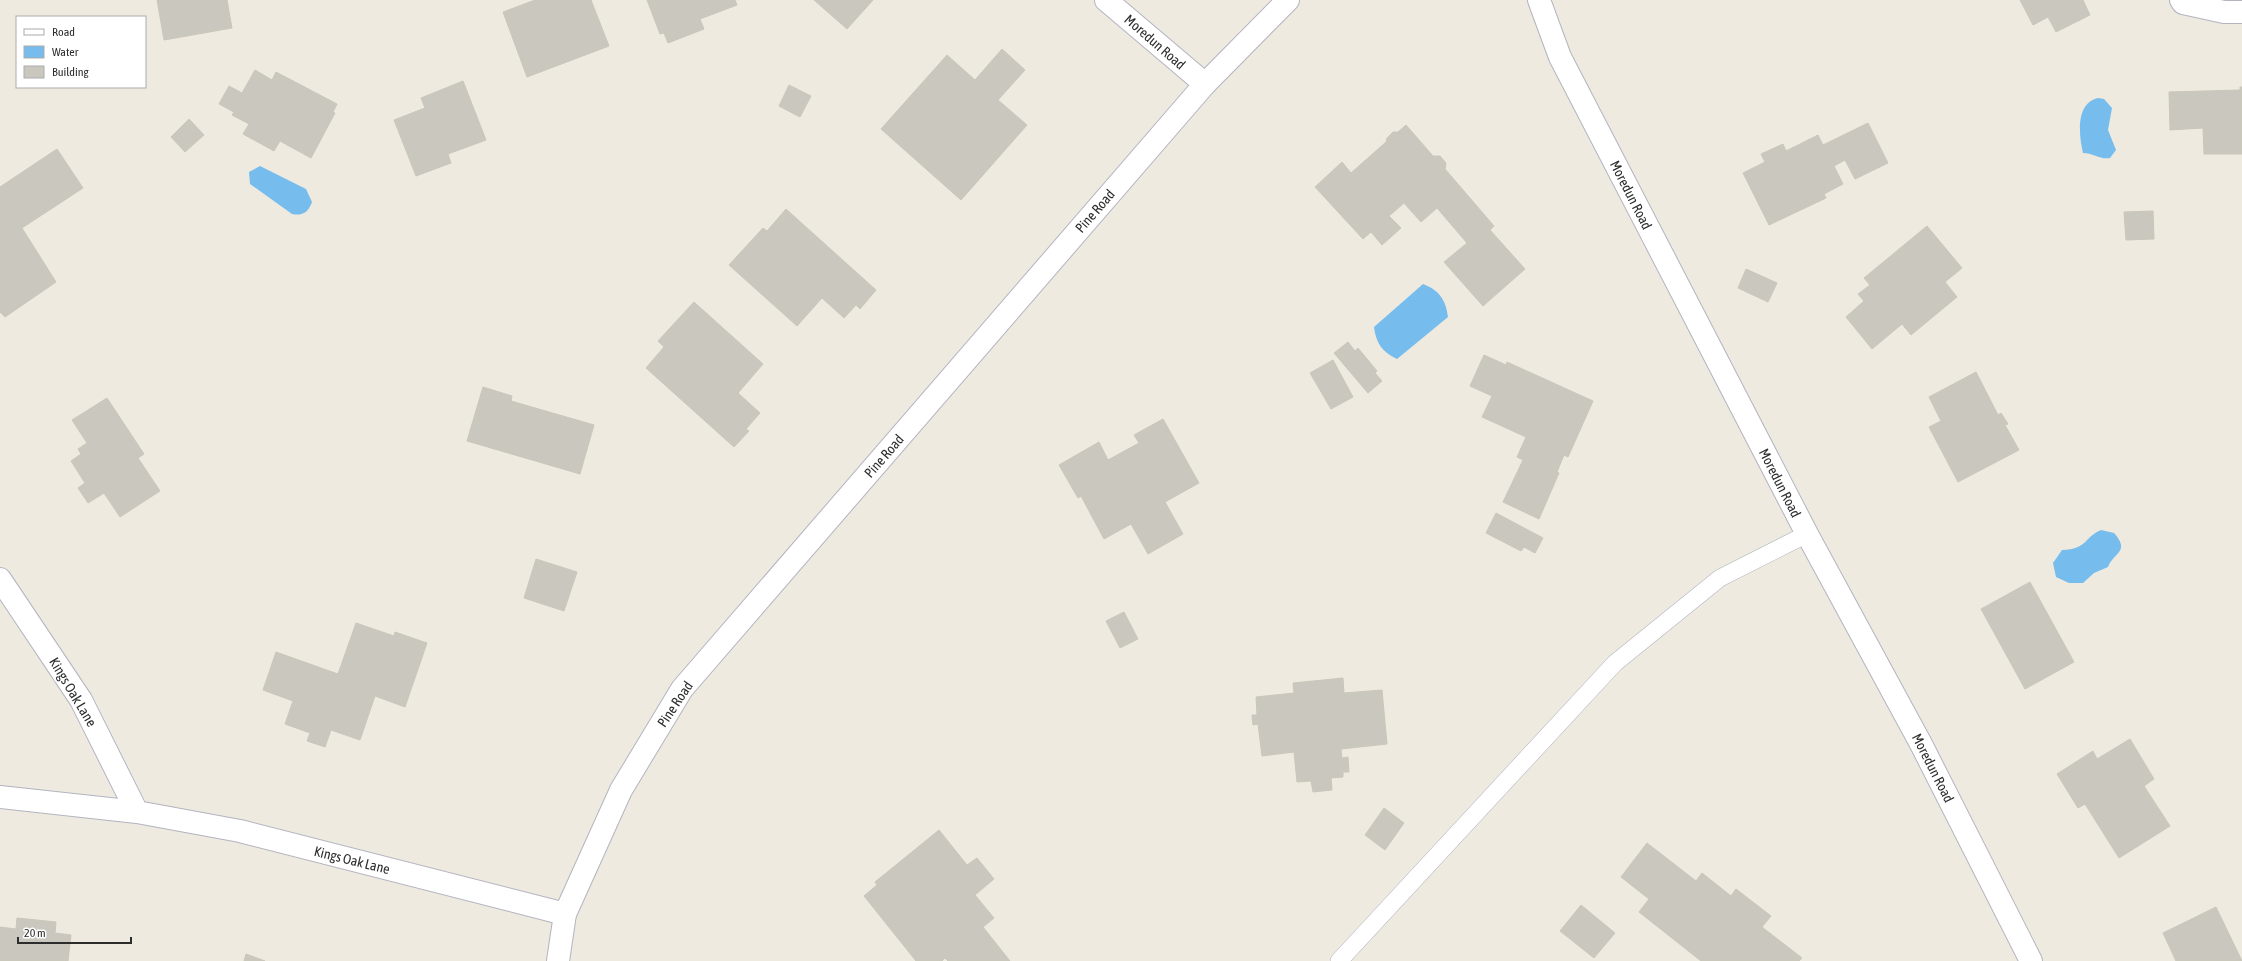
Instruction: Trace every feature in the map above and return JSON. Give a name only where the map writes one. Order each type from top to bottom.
[{"type":"street","name":"Moredun Road","points":[[1106,0],[1204,84]]},
{"type":"street","name":"Pine Road","points":[[558,961],[565,914],[621,790],[682,689],[1204,84],[1288,0]]},
{"type":"street","name":"Moredun Road","points":[[1539,0],[1560,57],[1806,534],[1921,744],[2031,961]]},
{"type":"street","points":[[2181,0],[2184,3],[2224,12],[2242,12]]},
{"type":"street","name":"Kings Oak Lane","points":[[0,579],[81,700],[137,812]]},
{"type":"street","name":"Kings Oak Lane","points":[[0,797],[137,812],[240,831],[565,914]]},
{"type":"lane","points":[[1339,961],[1614,663],[1720,578],[1806,534]]},
{"type":"water","points":[[2098,98],[2104,99],[2112,108],[2108,130],[2116,150],[2110,158],[2103,158],[2083,153],[2080,138],[2080,121],[2085,106]]},
{"type":"water","points":[[260,166],[306,189],[312,202],[309,209],[299,215],[292,214],[250,184],[249,172]]},
{"type":"water","points":[[1423,284],[1429,286],[1441,296],[1446,306],[1448,317],[1397,359],[1387,353],[1378,342],[1374,327]]},
{"type":"water","points":[[2101,530],[2114,533],[2121,544],[2119,552],[2110,562],[2108,567],[2094,573],[2083,583],[2069,583],[2056,577],[2053,563],[2062,550],[2077,548]]},
{"type":"building","points":[[157,0],[227,0],[232,28],[164,40]]},
{"type":"building","points":[[535,0],[591,0],[609,46],[527,77],[503,12]]},
{"type":"building","points":[[647,0],[735,0],[737,5],[700,19],[704,29],[668,43],[664,33],[660,34]]},
{"type":"building","points":[[814,0],[873,0],[847,29]]},
{"type":"building","points":[[2020,0],[2083,0],[2090,15],[2056,32],[2048,17],[2033,25]]},
{"type":"building","points":[[1002,49],[1025,70],[998,100],[1027,125],[961,200],[881,129],[947,55],[975,80]]},
{"type":"building","points":[[255,70],[272,80],[276,72],[337,104],[333,112],[335,113],[311,158],[280,141],[274,151],[243,134],[249,124],[232,115],[234,112],[219,104],[229,86],[242,93]]},
{"type":"building","points":[[463,81],[486,140],[448,154],[451,163],[416,176],[394,120],[425,108],[421,98]]},
{"type":"building","points":[[789,85],[811,96],[800,117],[779,106]]},
{"type":"building","points":[[2240,87],[2242,87],[2242,154],[2204,154],[2203,128],[2170,130],[2169,92],[2240,90]]},
{"type":"building","points":[[189,119],[204,135],[185,152],[171,137]]},
{"type":"building","points":[[1868,123],[1888,163],[1855,179],[1845,160],[1834,166],[1843,184],[1824,194],[1826,198],[1769,225],[1743,173],[1765,162],[1761,154],[1783,144],[1786,151],[1818,135],[1823,145]]},
{"type":"building","points":[[1406,125],[1433,156],[1440,156],[1446,163],[1445,169],[1494,226],[1490,230],[1525,269],[1483,306],[1444,262],[1467,243],[1437,208],[1421,222],[1404,203],[1389,216],[1401,228],[1382,245],[1371,232],[1363,239],[1315,187],[1342,162],[1351,173],[1386,142],[1387,138],[1393,132],[1398,132]]},
{"type":"building","points":[[57,149],[83,188],[22,228],[56,282],[5,317],[0,312],[0,187]]},
{"type":"building","points":[[786,209],[876,290],[860,309],[856,305],[844,318],[822,298],[797,326],[729,265],[763,228],[767,231]]},
{"type":"building","points":[[2153,211],[2154,239],[2126,240],[2124,212]]},
{"type":"building","points":[[1927,226],[1962,268],[1945,282],[1957,297],[1911,335],[1902,324],[1872,349],[1846,317],[1864,301],[1858,294],[1870,285],[1864,278]]},
{"type":"building","points":[[1746,269],[1777,283],[1768,302],[1738,288]]},
{"type":"building","points":[[694,302],[763,364],[738,393],[760,413],[746,429],[749,431],[734,447],[646,368],[664,347],[658,341]]},
{"type":"building","points":[[1348,342],[1355,351],[1358,348],[1377,371],[1375,373],[1382,381],[1368,393],[1334,353]]},
{"type":"building","points":[[1484,355],[1506,365],[1507,362],[1593,401],[1568,457],[1564,455],[1557,472],[1559,473],[1539,519],[1503,502],[1523,460],[1517,457],[1526,437],[1482,417],[1492,396],[1470,386]]},
{"type":"building","points":[[1333,360],[1353,397],[1331,409],[1310,373]]},
{"type":"building","points":[[1976,372],[1998,415],[2001,413],[2008,424],[2005,425],[2019,450],[1958,482],[1929,427],[1941,421],[1929,397]]},
{"type":"building","points":[[483,387],[512,396],[511,401],[594,425],[580,474],[467,441]]},
{"type":"building","points":[[107,398],[144,454],[138,458],[160,491],[120,517],[104,493],[88,503],[78,488],[85,483],[71,461],[81,454],[78,449],[87,443],[72,420]]},
{"type":"building","points":[[1163,419],[1199,483],[1165,502],[1183,534],[1148,554],[1131,524],[1104,539],[1081,496],[1078,498],[1059,465],[1099,442],[1108,460],[1139,443],[1134,435]]},
{"type":"building","points":[[1496,513],[1543,538],[1535,553],[1524,547],[1521,551],[1486,533]]},
{"type":"building","points":[[536,559],[577,572],[564,611],[524,598]]},
{"type":"building","points":[[2030,582],[2074,662],[2025,689],[1981,609]]},
{"type":"building","points":[[1124,612],[1138,639],[1120,648],[1106,621]]},
{"type":"building","points":[[356,623],[394,636],[395,632],[427,643],[405,707],[375,696],[360,740],[331,730],[325,747],[307,741],[310,733],[285,724],[293,701],[263,690],[276,652],[338,674]]},
{"type":"building","points":[[1343,678],[1344,693],[1382,690],[1387,744],[1341,749],[1342,758],[1348,757],[1349,772],[1343,772],[1343,777],[1331,778],[1332,790],[1313,792],[1311,781],[1297,782],[1294,752],[1262,756],[1258,724],[1253,725],[1252,715],[1257,715],[1256,697],[1294,693],[1293,683]]},
{"type":"building","points":[[2130,739],[2154,779],[2144,786],[2170,826],[2119,858],[2085,804],[2078,808],[2057,774],[2093,751],[2097,759]]},
{"type":"building","points":[[1384,808],[1404,823],[1385,850],[1365,835]]},
{"type":"building","points":[[939,830],[967,865],[977,858],[994,879],[975,895],[994,918],[983,927],[1010,961],[948,961],[945,958],[942,961],[916,961],[864,896],[877,885],[875,882]]},
{"type":"building","points":[[1647,843],[1696,881],[1702,873],[1731,896],[1736,889],[1771,916],[1762,927],[1802,958],[1799,961],[1701,961],[1639,912],[1649,899],[1621,877]]},
{"type":"building","points":[[1581,905],[1615,933],[1594,958],[1560,931]]},
{"type":"building","points":[[2216,907],[2242,961],[2176,961],[2163,933]]},
{"type":"building","points":[[17,918],[56,922],[55,933],[71,935],[68,961],[0,961],[0,927],[16,929]]},
{"type":"building","points":[[246,954],[265,961],[244,961]]}]
